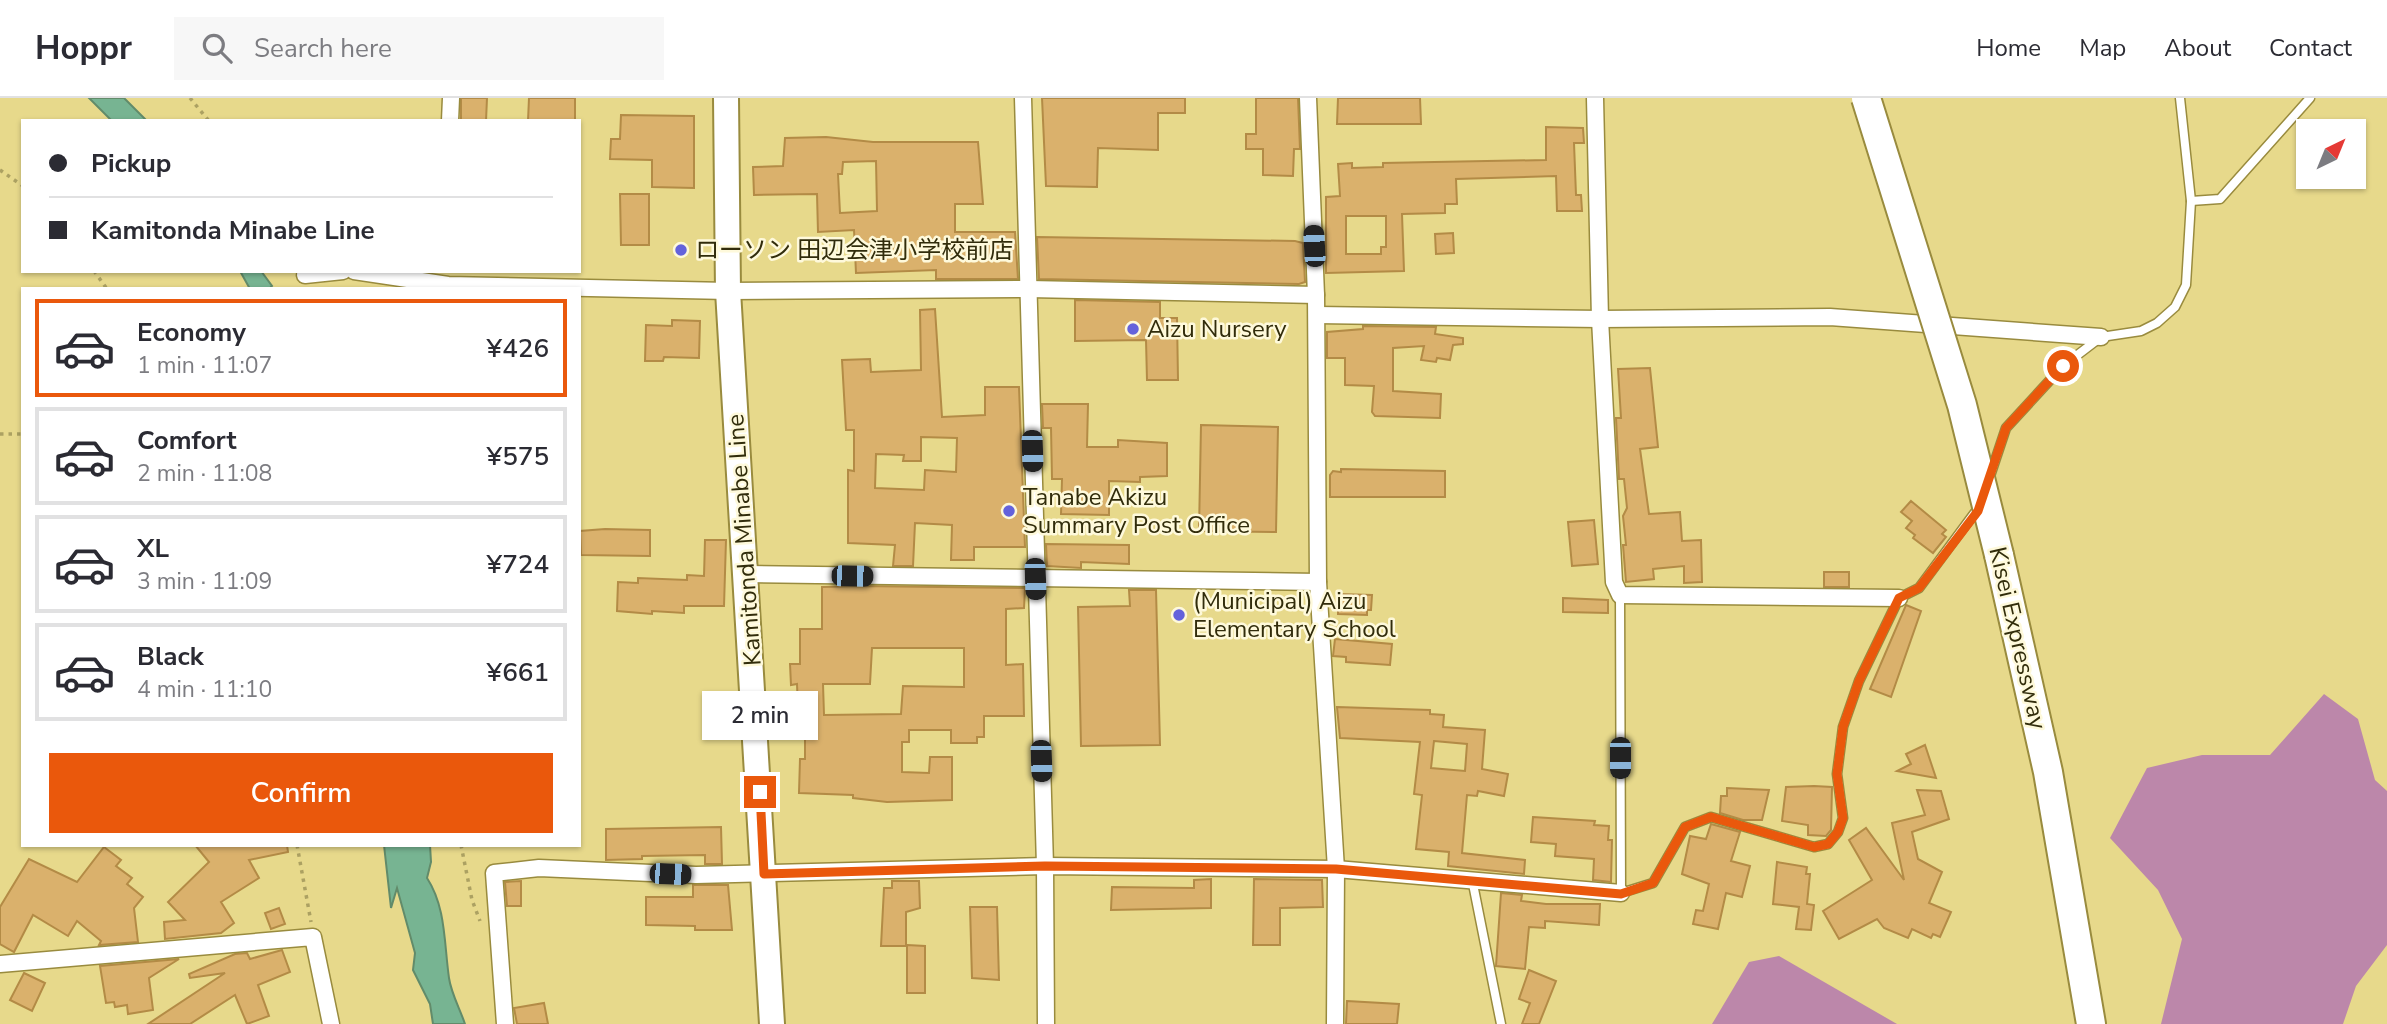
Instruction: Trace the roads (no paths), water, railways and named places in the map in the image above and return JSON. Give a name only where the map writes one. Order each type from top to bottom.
[{"type":"highway","name":"Kisei Expressway","points":[[1866,98],[1962,405],[1999,555],[2048,772],[2091,1024]]},
{"type":"main road","name":"Kamitonda Minabe Line","points":[[726,98],[728,291],[772,1024]]},
{"type":"street","points":[[450,119],[451,98]]},
{"type":"street","points":[[1023,98],[1045,866],[1046,1024]]},
{"type":"street","points":[[1308,98],[1317,295],[1318,582],[1336,869],[1335,1024]]},
{"type":"street","points":[[1595,98],[1600,319],[1615,582],[1620,595],[1899,598]]},
{"type":"street","points":[[305,275],[324,273]]},
{"type":"street","points":[[381,273],[728,291],[1029,289],[1317,295]]},
{"type":"street","points":[[1317,315],[1600,319],[1829,317],[2101,337]]},
{"type":"street","points":[[747,574],[1318,582]]},
{"type":"street","points":[[505,1024],[494,873],[539,868],[696,875],[1045,866],[1336,869],[1621,894]]},
{"type":"street","points":[[0,964],[313,937],[331,1024]]},
{"type":"lane","points":[[1620,595],[1621,894],[1653,883],[1685,827],[1711,817],[1814,847],[1828,844],[1838,832],[1843,818],[1837,774],[1843,727],[1859,681],[1899,598],[1919,588],[1978,511],[2006,428],[2063,366],[2101,337],[2141,331],[2157,323],[2175,307],[2186,285],[2191,201],[2180,98]]},
{"type":"lane","points":[[2191,201],[2220,199],[2310,98]]},
{"type":"lane","points":[[1472,880],[1501,1024]]},
{"type":"place","name":"ローソン 田辺会津小学校前店","points":[[681,250]]},
{"type":"place","name":"Aizu Nursery","points":[[1133,329]]},
{"type":"place","name":"Tanabe Akizu Summary Post Office","points":[[1009,511]]},
{"type":"place","name":"(Municipal) Aizu Elementary School","points":[[1179,615]]}]
